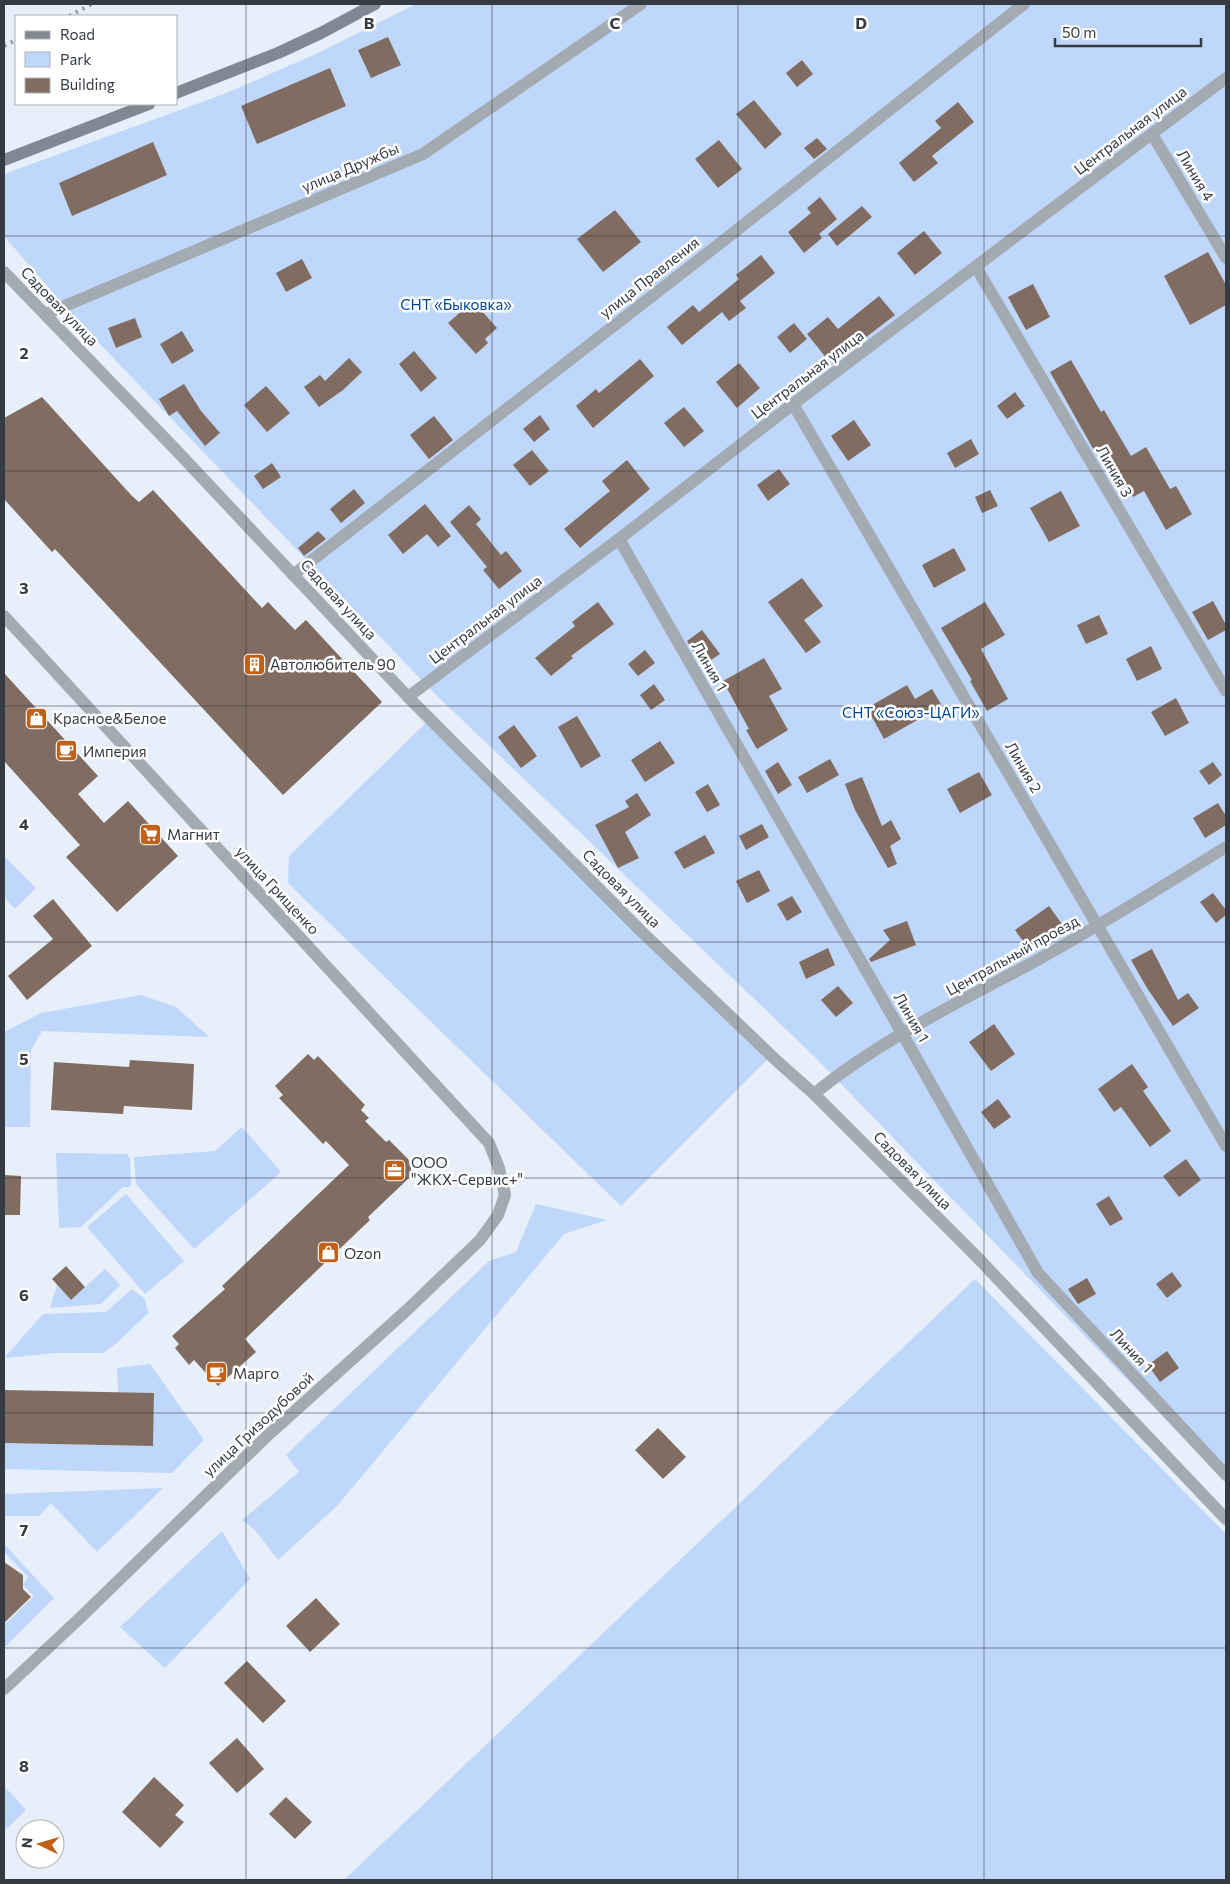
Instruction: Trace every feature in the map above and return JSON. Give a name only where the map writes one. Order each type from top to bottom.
[{"type":"main road","points":[[178,92],[278,53],[321,33],[375,4]]},
{"type":"main road","points":[[4,160],[146,105]]},
{"type":"street","name":"улица Дружбы","points":[[46,314],[423,154],[641,4]]},
{"type":"street","name":"улица Правления","points":[[293,575],[716,247],[1024,4]]},
{"type":"street","name":"Центральная улица","points":[[408,697],[1226,78]]},
{"type":"street","name":"Линия 4","points":[[1152,134],[1226,258]]},
{"type":"street","name":"Линия 3","points":[[976,267],[1226,691]]},
{"type":"street","name":"Садовая улица","points":[[4,272],[46,314],[408,697],[642,932],[814,1094],[976,1256],[1226,1519]]},
{"type":"street","name":"Линия 2","points":[[793,404],[1226,1146]]},
{"type":"street","name":"Линия 1","points":[[619,539],[1038,1273],[1226,1475]]},
{"type":"street","name":"улица Грищенко","points":[[4,616],[489,1143],[499,1168]]},
{"type":"street","name":"Центральный проезд","points":[[814,1094],[833,1078],[902,1034],[1098,927],[1226,847]]},
{"type":"street","name":"улица Гризодубовой","points":[[4,1690],[266,1437],[407,1310],[480,1240],[498,1215],[505,1195],[499,1168]]},
{"type":"green space","points":[[416,4],[1226,4],[1226,1482],[815,1057],[433,692],[74,317],[4,236],[4,174],[224,94],[318,53]]},
{"type":"green space","points":[[430,719],[771,1056],[621,1206],[288,883],[289,856]]},
{"type":"green space","points":[[4,856],[36,888],[15,909],[4,897]]},
{"type":"green space","points":[[141,995],[176,1007],[209,1037],[42,1031],[31,1050],[30,1127],[4,1127],[4,1032],[41,1013]]},
{"type":"green space","points":[[242,1127],[281,1172],[194,1249],[136,1184],[134,1157],[215,1151]]},
{"type":"green space","points":[[56,1153],[127,1154],[130,1159],[131,1187],[123,1187],[81,1227],[59,1228]]},
{"type":"green space","points":[[126,1194],[184,1261],[145,1294],[87,1227]]},
{"type":"green space","points":[[536,1204],[607,1220],[564,1234],[337,1506],[278,1560],[255,1530],[242,1520],[299,1472],[286,1455],[489,1261],[516,1252]]},
{"type":"green space","points":[[105,1269],[120,1285],[101,1304],[50,1308],[57,1285],[71,1300]]},
{"type":"green space","points":[[975,1279],[1226,1534],[1226,1880],[344,1880]]},
{"type":"green space","points":[[132,1289],[145,1299],[148,1313],[117,1343],[103,1353],[56,1353],[4,1358],[43,1314],[106,1312]]},
{"type":"green space","points":[[150,1364],[204,1440],[172,1473],[4,1469],[4,1443],[153,1446],[118,1392],[117,1368]]},
{"type":"green space","points":[[163,1488],[97,1552],[51,1503],[39,1516],[4,1516],[4,1494]]},
{"type":"green space","points":[[222,1531],[250,1579],[165,1668],[120,1627]]},
{"type":"green space","points":[[4,1544],[54,1598],[4,1648],[4,1625],[34,1596],[23,1585],[28,1577],[4,1552]]},
{"type":"green space","points":[[4,1786],[26,1810],[4,1831]]},
{"type":"building","points":[[388,37],[401,65],[371,78],[358,50]]},
{"type":"building","points":[[802,60],[813,74],[797,87],[786,73]]},
{"type":"building","points":[[330,68],[346,106],[257,144],[241,106]]},
{"type":"building","points":[[754,100],[782,134],[765,149],[736,114]]},
{"type":"building","points":[[958,102],[974,122],[932,156],[938,163],[914,182],[899,163],[941,128],[935,121]]},
{"type":"building","points":[[817,138],[827,149],[814,159],[804,148]]},
{"type":"building","points":[[719,140],[742,169],[718,188],[695,159]]},
{"type":"building","points":[[153,142],[167,175],[72,216],[59,183]]},
{"type":"building","points":[[820,197],[837,219],[819,234],[822,238],[804,253],[788,232],[811,213],[807,208]]},
{"type":"building","points":[[862,206],[872,217],[837,246],[828,234]]},
{"type":"building","points":[[615,210],[641,242],[603,272],[577,239]]},
{"type":"building","points":[[924,231],[942,253],[915,275],[897,253]]},
{"type":"building","points":[[1208,252],[1226,285],[1226,305],[1190,325],[1164,276]]},
{"type":"building","points":[[761,255],[775,273],[740,301],[746,308],[729,321],[722,312],[682,345],[667,327],[693,305],[699,312],[739,279],[736,275]]},
{"type":"building","points":[[302,259],[312,278],[286,292],[276,273]]},
{"type":"building","points":[[1033,284],[1050,317],[1026,330],[1008,297]]},
{"type":"building","points":[[879,296],[895,315],[865,338],[861,333],[828,360],[807,334],[828,317],[838,329]]},
{"type":"building","points":[[473,301],[497,328],[485,339],[488,343],[476,354],[448,323]]},
{"type":"building","points":[[135,318],[142,337],[116,348],[108,328]]},
{"type":"building","points":[[794,323],[807,339],[790,353],[777,337]]},
{"type":"building","points":[[182,331],[194,351],[172,364],[160,344]]},
{"type":"building","points":[[414,351],[437,378],[421,392],[399,364]]},
{"type":"building","points":[[349,358],[362,372],[343,390],[319,407],[304,387],[320,375],[325,381]]},
{"type":"building","points":[[640,359],[654,376],[593,428],[576,406],[596,389],[599,393]]},
{"type":"building","points":[[1071,360],[1101,412],[1104,410],[1131,456],[1146,447],[1170,489],[1176,486],[1192,514],[1166,530],[1144,491],[1133,497],[1106,448],[1096,454],[1050,372]]},
{"type":"building","points":[[739,363],[760,388],[737,408],[716,382]]},
{"type":"building","points":[[184,384],[201,411],[220,433],[205,446],[177,411],[169,416],[159,399]]},
{"type":"building","points":[[266,386],[290,413],[267,432],[244,405]]},
{"type":"building","points":[[1015,392],[1025,406],[1007,419],[997,406]]},
{"type":"building","name":"Автолюбитель 90","points":[[42,397],[132,496],[139,502],[153,490],[262,608],[268,602],[295,630],[306,620],[382,702],[283,795],[55,549],[52,552],[4,499],[4,418]]},
{"type":"building","points":[[684,407],[704,431],[684,447],[664,423]]},
{"type":"building","points":[[540,415],[550,429],[534,442],[523,429]]},
{"type":"building","points":[[434,416],[453,440],[429,459],[410,435]]},
{"type":"building","points":[[854,420],[871,445],[848,461],[831,436]]},
{"type":"building","points":[[971,439],[979,454],[955,468],[947,453]]},
{"type":"building","points":[[532,450],[549,471],[530,486],[513,465]]},
{"type":"building","points":[[627,460],[650,489],[580,548],[564,529],[610,491],[602,481]]},
{"type":"building","points":[[272,463],[281,477],[263,489],[254,476]]},
{"type":"building","points":[[779,469],[790,484],[768,501],[757,485]]},
{"type":"building","points":[[354,489],[365,503],[341,523],[330,509]]},
{"type":"building","points":[[990,490],[998,506],[982,513],[975,497]]},
{"type":"building","points":[[1061,491],[1080,526],[1049,542],[1030,508]]},
{"type":"building","points":[[425,504],[451,536],[438,547],[427,534],[403,554],[388,535]]},
{"type":"building","points":[[469,505],[481,519],[476,524],[501,555],[506,551],[522,571],[499,589],[483,570],[487,567],[450,522]]},
{"type":"building","points":[[318,531],[326,539],[304,556],[298,548]]},
{"type":"building","points":[[954,548],[966,570],[934,588],[922,565]]},
{"type":"building","points":[[802,578],[823,606],[804,620],[821,642],[806,653],[768,602]]},
{"type":"building","points":[[1213,601],[1226,625],[1226,630],[1208,640],[1192,612]]},
{"type":"building","points":[[598,602],[614,624],[571,656],[573,658],[551,676],[535,658],[575,626],[572,622]]},
{"type":"building","points":[[985,602],[1005,635],[981,649],[1008,699],[987,711],[970,681],[972,680],[941,628]]},
{"type":"building","points":[[1099,615],[1108,634],[1086,644],[1077,625]]},
{"type":"building","points":[[702,630],[720,654],[702,666],[687,641]]},
{"type":"building","points":[[1151,646],[1162,669],[1137,681],[1126,659]]},
{"type":"building","points":[[645,650],[655,663],[638,676],[628,664]]},
{"type":"building","points":[[764,658],[782,689],[769,696],[788,730],[757,749],[746,730],[749,729],[723,681]]},
{"type":"building","points":[[4,673],[98,776],[78,794],[104,823],[128,801],[178,856],[117,912],[66,857],[80,845],[4,761]]},
{"type":"building","points":[[654,684],[665,700],[651,710],[640,695]]},
{"type":"building","points":[[907,685],[915,699],[932,689],[942,706],[884,739],[867,708]]},
{"type":"building","points":[[1176,698],[1189,723],[1165,736],[1151,712]]},
{"type":"building","points":[[577,716],[601,756],[581,768],[558,727]]},
{"type":"building","points":[[514,725],[537,756],[521,768],[498,737]]},
{"type":"building","points":[[660,741],[675,763],[645,782],[631,760]]},
{"type":"building","points":[[830,759],[839,775],[807,793],[798,777]]},
{"type":"building","points":[[778,762],[792,785],[778,794],[765,771]]},
{"type":"building","points":[[1213,762],[1222,775],[1209,785],[1199,771]]},
{"type":"building","points":[[979,772],[992,795],[960,813],[947,789]]},
{"type":"building","points":[[862,777],[882,826],[891,820],[901,839],[890,846],[897,864],[888,868],[855,810],[845,784]]},
{"type":"building","points":[[708,784],[720,805],[707,812],[695,792]]},
{"type":"building","points":[[637,793],[651,815],[625,832],[639,858],[618,868],[595,825],[629,807],[625,801]]},
{"type":"building","points":[[1218,803],[1226,816],[1226,825],[1205,838],[1193,818]]},
{"type":"building","points":[[762,824],[769,837],[746,850],[739,836]]},
{"type":"building","points":[[705,835],[715,853],[684,869],[674,852]]},
{"type":"building","points":[[759,870],[770,891],[747,903],[736,881]]},
{"type":"building","points":[[1213,893],[1226,910],[1226,915],[1216,923],[1200,902]]},
{"type":"building","points":[[792,896],[802,912],[787,921],[777,904]]},
{"type":"building","points":[[53,899],[92,946],[27,1000],[8,976],[53,939],[33,916]]},
{"type":"building","points":[[1049,906],[1062,924],[1028,948],[1015,930]]},
{"type":"building","points":[[907,921],[916,945],[871,962],[869,959],[890,940],[883,930]]},
{"type":"building","points":[[828,948],[835,965],[806,979],[799,962]]},
{"type":"building","points":[[1152,949],[1178,1000],[1188,993],[1199,1008],[1173,1026],[1147,988],[1131,960]]},
{"type":"building","points":[[838,986],[853,1003],[836,1017],[821,1000]]},
{"type":"building","points":[[994,1024],[1015,1054],[991,1071],[969,1042]]},
{"type":"building","points":[[308,1054],[314,1060],[318,1056],[365,1105],[361,1110],[369,1118],[365,1121],[386,1142],[389,1140],[408,1159],[411,1171],[409,1178],[368,1217],[370,1220],[245,1339],[256,1352],[218,1386],[194,1360],[189,1365],[175,1348],[179,1344],[172,1336],[225,1289],[222,1286],[349,1165],[326,1141],[323,1144],[279,1098],[283,1095],[275,1086]]},
{"type":"building","points":[[130,1060],[194,1064],[192,1110],[124,1106],[123,1114],[51,1110],[54,1062],[129,1067]]},
{"type":"building","points":[[1132,1064],[1148,1087],[1143,1091],[1171,1131],[1150,1147],[1121,1107],[1114,1112],[1098,1089]]},
{"type":"building","points":[[998,1099],[1011,1117],[994,1129],[981,1112]]},
{"type":"building","points":[[1186,1159],[1201,1180],[1179,1197],[1163,1176]]},
{"type":"building","points":[[4,1175],[21,1176],[20,1215],[4,1215]]},
{"type":"building","points":[[1109,1196],[1123,1219],[1110,1226],[1096,1204]]},
{"type":"building","points":[[66,1266],[85,1287],[71,1300],[52,1279]]},
{"type":"building","points":[[1172,1272],[1182,1286],[1167,1298],[1156,1284]]},
{"type":"building","points":[[1087,1278],[1096,1294],[1078,1304],[1068,1289]]},
{"type":"building","points":[[1167,1351],[1179,1368],[1160,1382],[1148,1365]]},
{"type":"building","points":[[4,1390],[154,1393],[153,1446],[4,1443]]},
{"type":"building","points":[[658,1428],[686,1457],[663,1479],[635,1450]]},
{"type":"building","points":[[4,1562],[23,1575],[23,1589],[31,1597],[4,1623]]},
{"type":"building","points":[[316,1598],[340,1624],[310,1652],[286,1626]]},
{"type":"building","points":[[247,1661],[286,1701],[263,1723],[224,1683]]},
{"type":"building","points":[[237,1738],[264,1769],[237,1793],[209,1763]]},
{"type":"building","points":[[154,1777],[184,1805],[175,1815],[184,1822],[160,1848],[122,1812]]},
{"type":"building","points":[[286,1797],[312,1822],[295,1839],[269,1814]]},
{"type":"railway","points":[[71,15],[92,4]]},
{"type":"railway","points":[[4,46],[15,40]]},
{"type":"place","name":"Автолюбитель 90","points":[[254,664]]},
{"type":"place","name":"Красное&Белое","points":[[37,718]]},
{"type":"place","name":"Империя","points":[[67,751]]},
{"type":"place","name":"Магнит","points":[[151,834]]},
{"type":"place","name":"ООО \"ЖКХ-Сервис+\"","points":[[395,1171]]},
{"type":"place","name":"Ozon","points":[[328,1253]]},
{"type":"place","name":"Марго","points":[[217,1373]]},
{"type":"park label","name":"СНТ «Быковка»","points":[[456,304]]},
{"type":"park label","name":"СНТ «Союз-ЦАГИ»","points":[[911,712]]}]
